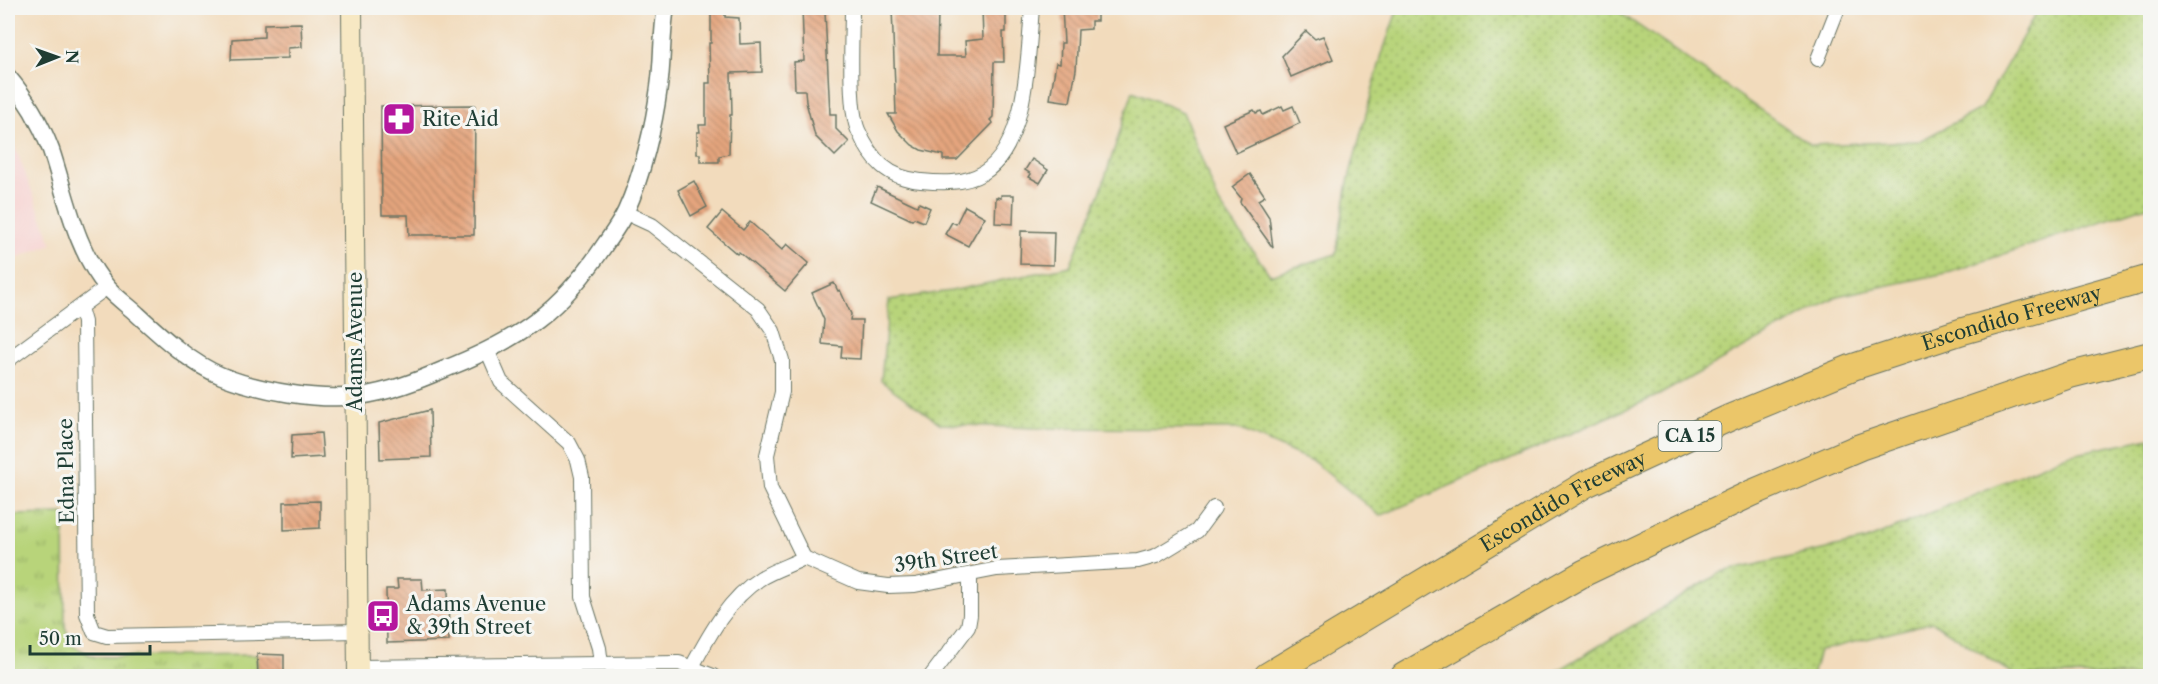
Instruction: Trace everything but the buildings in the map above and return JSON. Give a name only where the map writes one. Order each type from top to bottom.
[{"type":"highway","name":"Escondido Freeway","points":[[1267,676],[1586,484],[1730,418],[1853,367],[1963,331],[2151,278]]},
{"type":"highway","points":[[1404,676],[1584,573],[1752,493],[1860,447],[2070,375],[2151,355]]},
{"type":"main road","name":"Adams Avenue","points":[[352,8],[358,672]]},
{"type":"street","points":[[8,77],[37,119],[50,148],[73,222],[90,260],[107,287],[170,344],[218,374],[286,393],[332,397],[356,396],[377,393],[413,382],[488,352],[553,308],[587,271],[626,213],[647,147],[659,87],[666,8]]},
{"type":"street","points":[[852,8],[853,103],[858,129],[879,165],[906,180],[936,183],[955,182],[983,173],[994,165],[1012,138],[1024,97],[1032,8]]},
{"type":"street","points":[[1818,59],[1838,8]]},
{"type":"street","points":[[626,213],[652,225],[758,309],[772,331],[782,360],[782,392],[767,455],[770,488],[804,558],[760,578],[742,592],[712,629],[692,667]]},
{"type":"street","points":[[8,360],[107,287]]},
{"type":"street","name":"Edna Place","points":[[81,308],[84,322],[87,614],[94,632],[107,636],[358,631]]},
{"type":"street","points":[[488,352],[501,382],[569,443],[579,460],[582,477],[583,597],[599,648],[601,664]]},
{"type":"street","name":"39th Street","points":[[804,558],[858,582],[888,586],[915,585],[997,569],[1138,561],[1156,556],[1197,531],[1214,508]]},
{"type":"street","points":[[931,676],[968,627],[970,575]]},
{"type":"street","points":[[358,672],[679,663],[713,676]]},
{"type":"shaded area","points":[[8,129],[52,244],[8,261]]},
{"type":"green space","points":[[1398,8],[1613,8],[1811,145],[1920,141],[1982,108],[2039,8],[2150,8],[2150,205],[1951,272],[1837,296],[1659,395],[1380,516],[1314,462],[1239,429],[1034,428],[941,424],[881,381],[889,300],[951,291],[1070,266],[1100,193],[1133,91],[1183,112],[1219,203],[1270,275],[1336,254],[1348,182],[1382,54]]},
{"type":"green space","points":[[2150,438],[2150,676],[2015,675],[1933,622],[1819,651],[1812,676],[1549,676],[1722,572],[1867,540],[2067,455]]},
{"type":"green space","points":[[64,514],[65,627],[73,646],[94,657],[257,655],[258,676],[8,676],[8,515]]},
{"type":"place","name":"Rite Aid","points":[[399,119]]},
{"type":"place","name":"Adams Avenue & 39th Street","points":[[383,616]]}]
